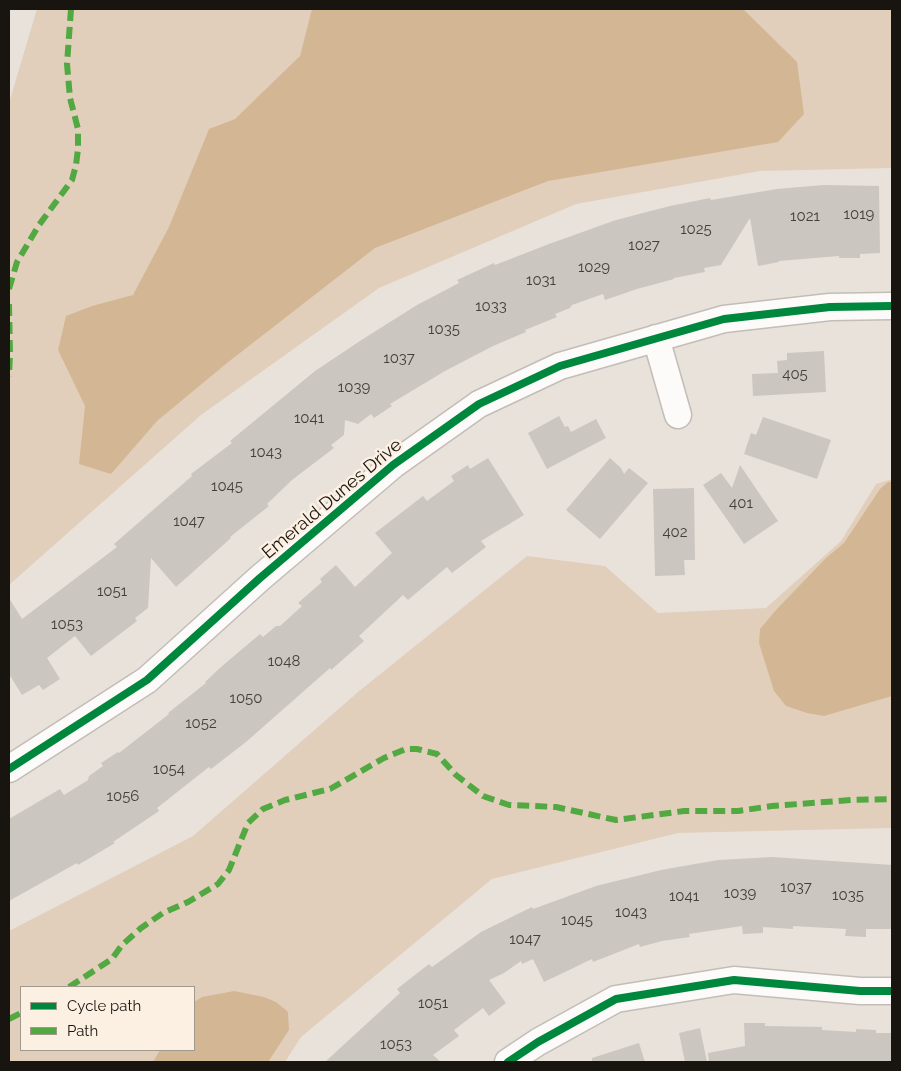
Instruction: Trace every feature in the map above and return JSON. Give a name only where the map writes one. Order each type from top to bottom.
[{"type":"street","name":"Emerald Dunes Drive","points":[[9,769],[147,680],[260,578],[393,465],[480,404],[560,366],[724,318],[830,307],[892,306]]},
{"type":"street","points":[[656,338],[678,415]]},
{"type":"street","points":[[508,1062],[538,1042],[616,1000],[734,980],[860,991],[892,991]]},
{"type":"shaded area","points":[[37,9],[892,9],[892,168],[760,171],[576,204],[379,288],[201,415],[9,585],[9,103]]},
{"type":"shaded area","points":[[312,9],[743,9],[797,62],[804,114],[778,142],[548,181],[375,248],[227,363],[157,421],[111,474],[79,464],[85,406],[58,350],[66,316],[92,306],[133,295],[169,227],[209,129],[235,119],[300,56]]},
{"type":"shaded area","points":[[892,479],[892,828],[678,833],[492,879],[301,1037],[285,1062],[9,1062],[9,931],[193,836],[358,692],[527,556],[605,566],[658,613],[766,608],[841,541],[876,484]]},
{"type":"shaded area","points":[[888,482],[892,482],[892,696],[824,716],[786,706],[774,691],[759,643],[760,629],[826,558],[844,543],[880,489]]},
{"type":"shaded area","points":[[234,991],[264,997],[276,1002],[288,1012],[289,1030],[268,1062],[153,1062],[159,1051],[195,1051],[195,1001],[202,997]]},
{"type":"building","points":[[823,185],[879,186],[880,253],[860,254],[860,258],[839,258],[839,256],[779,261],[758,266],[750,218],[721,265],[704,268],[705,272],[674,278],[605,300],[603,294],[572,305],[570,308],[555,314],[557,317],[525,330],[526,332],[493,346],[445,371],[390,404],[392,406],[374,418],[371,414],[358,424],[345,420],[344,435],[331,445],[334,448],[292,480],[267,504],[269,506],[230,537],[176,587],[151,558],[148,608],[135,618],[137,621],[91,656],[75,636],[47,658],[60,679],[43,690],[39,685],[22,695],[9,674],[9,598],[22,619],[117,547],[114,544],[192,476],[191,474],[232,443],[230,441],[315,371],[417,305],[459,283],[457,280],[494,263],[495,265],[616,220],[710,198],[711,200],[777,189]]},
{"type":"building","points":[[824,351],[826,392],[753,396],[752,374],[778,373],[777,361],[787,360],[787,353]]},
{"type":"building","points":[[559,416],[565,427],[568,426],[571,432],[596,419],[606,438],[547,469],[528,433]]},
{"type":"building","points":[[763,417],[831,440],[817,479],[744,454],[751,433],[756,435]]},
{"type":"building","points":[[488,458],[524,515],[481,541],[486,547],[452,573],[447,567],[408,600],[403,595],[359,636],[364,641],[331,670],[330,668],[246,742],[211,769],[209,767],[157,808],[159,811],[113,842],[115,843],[78,865],[77,863],[9,901],[9,819],[60,789],[64,795],[88,780],[89,776],[103,766],[101,763],[119,753],[169,714],[260,634],[263,637],[276,626],[280,626],[302,606],[298,603],[322,582],[320,579],[336,565],[355,587],[392,553],[375,533],[423,496],[427,501],[454,481],[451,476],[468,465],[470,469]]},
{"type":"building","points":[[610,458],[621,468],[624,474],[629,468],[648,483],[600,539],[566,510]]},
{"type":"building","points":[[740,465],[778,521],[744,544],[703,485],[721,473],[732,488]]},
{"type":"building","points":[[694,488],[695,560],[684,560],[685,575],[655,576],[653,489]]},
{"type":"building","points":[[772,857],[892,865],[892,929],[866,929],[866,937],[845,936],[846,929],[793,926],[793,929],[763,927],[763,933],[743,934],[742,926],[689,934],[690,937],[662,941],[640,947],[639,944],[593,962],[592,959],[544,982],[533,959],[522,964],[521,961],[504,973],[489,980],[506,1003],[489,1016],[483,1008],[454,1030],[459,1036],[433,1055],[441,1062],[325,1062],[400,993],[397,989],[429,964],[432,967],[481,932],[532,907],[533,909],[596,886],[661,870],[718,860]]},
{"type":"building","points":[[744,1023],[765,1023],[765,1026],[822,1027],[822,1030],[856,1032],[856,1029],[876,1030],[876,1033],[892,1033],[892,1062],[709,1062],[708,1053],[745,1046]]},
{"type":"building","points":[[700,1028],[707,1062],[685,1062],[679,1033]]},
{"type":"building","points":[[639,1043],[645,1062],[592,1062],[592,1058]]},
{"type":"marked path","points":[[9,289],[17,262],[39,225],[72,180],[76,165],[78,129],[70,98],[67,64],[71,9]]},
{"type":"marked path","points":[[9,304],[9,376]]},
{"type":"marked path","points":[[71,986],[112,959],[122,945],[141,928],[163,913],[188,902],[218,884],[229,870],[248,823],[263,809],[285,800],[330,789],[384,758],[406,749],[417,749],[437,754],[456,775],[483,796],[509,805],[556,807],[616,820],[684,811],[738,811],[772,806],[892,799]]},
{"type":"marked path","points":[[9,1019],[20,1014]]},
{"type":"cycle path","points":[[9,769],[147,680],[260,578],[393,465],[479,404],[560,366],[724,319],[830,307],[892,306]]},
{"type":"cycle path","points":[[508,1062],[538,1042],[616,999],[734,980],[860,991],[892,991]]}]
